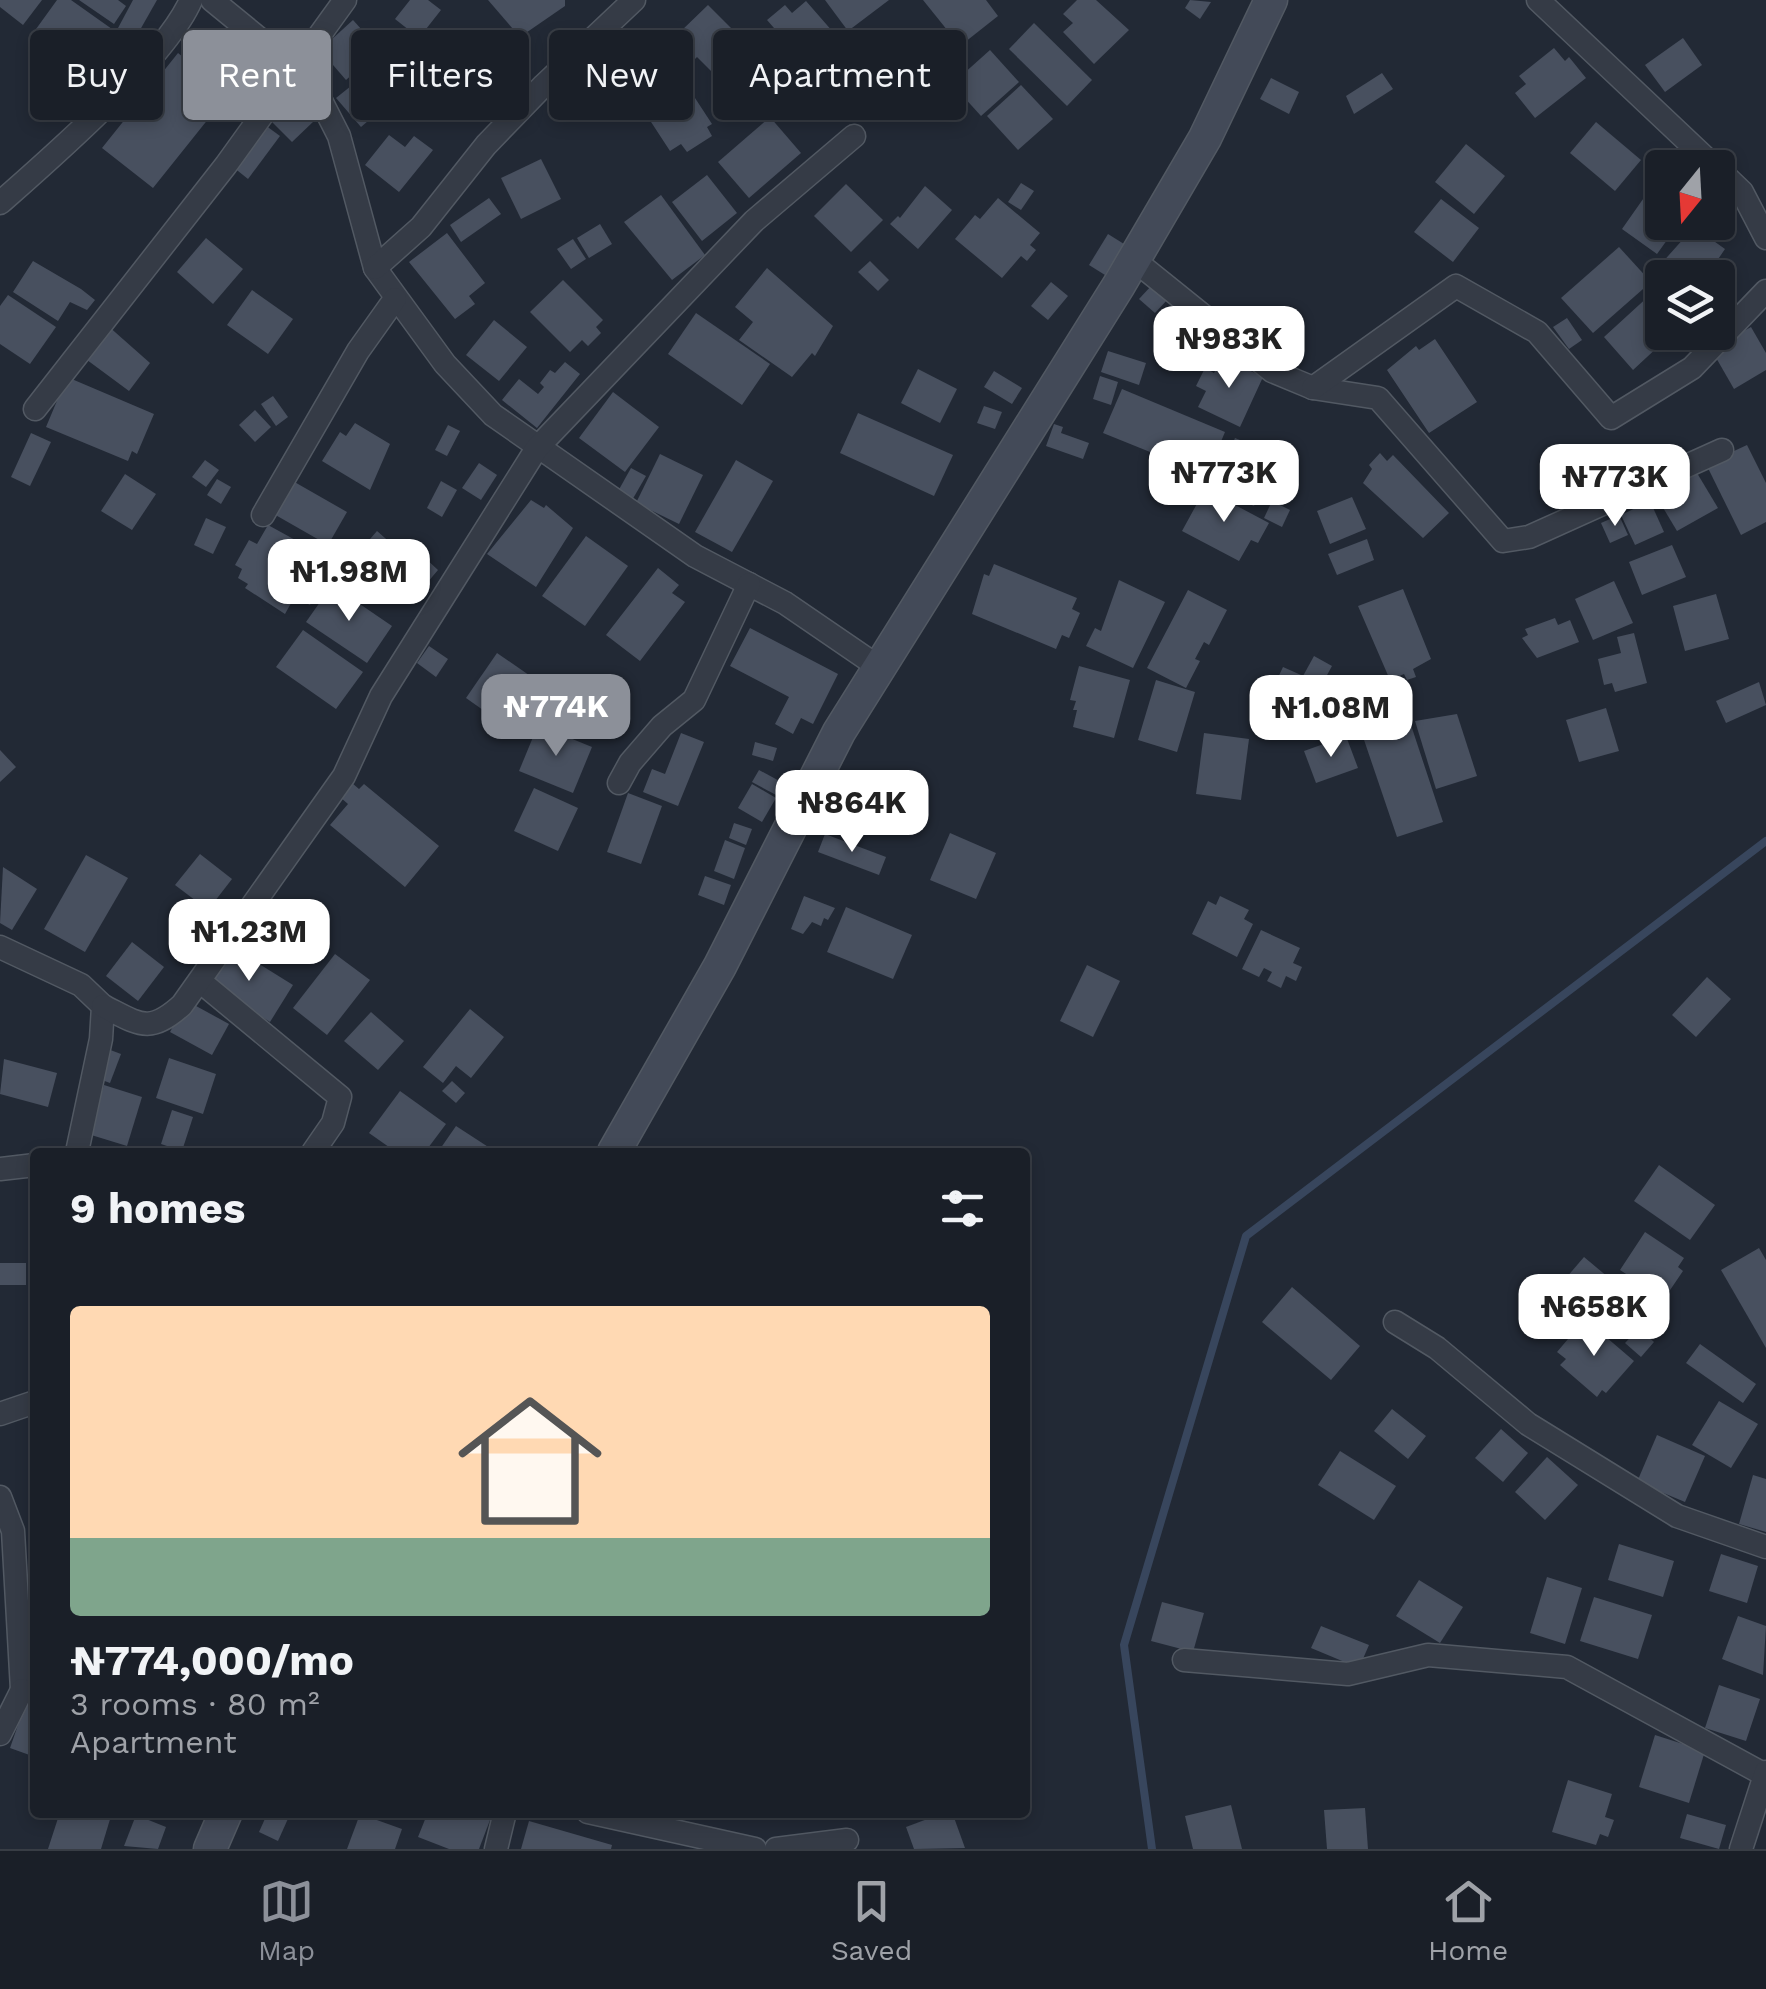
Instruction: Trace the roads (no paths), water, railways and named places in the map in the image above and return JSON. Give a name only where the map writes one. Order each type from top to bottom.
[{"type":"street","points":[[0,203],[132,75],[177,25],[191,0]]},
{"type":"street","points":[[212,0],[251,30]]},
{"type":"street","points":[[322,30],[345,0]]},
{"type":"street","points":[[376,268],[421,227],[486,146],[544,84],[634,0]]},
{"type":"street","points":[[616,1148],[720,966],[839,732],[1206,138],[1270,0]]},
{"type":"street","points":[[1538,0],[1698,150]]},
{"type":"street","points":[[35,409],[226,165],[257,120]]},
{"type":"street","points":[[331,120],[339,136],[376,268],[395,300],[445,364],[493,415],[695,556],[749,584],[880,668]]},
{"type":"street","points":[[0,947],[81,985],[103,1006],[144,1026],[163,1023],[200,982],[344,776],[381,696],[412,652],[480,531],[537,448],[754,221],[854,136]]},
{"type":"street","points":[[1735,185],[1766,238]]},
{"type":"street","points":[[1134,260],[1272,371],[1313,388],[1378,398],[1503,541],[1529,538],[1722,450]]},
{"type":"street","points":[[1313,388],[1456,286],[1538,332],[1611,418],[1692,368],[1766,291]]},
{"type":"street","points":[[263,515],[358,351],[395,300]]},
{"type":"street","points":[[618,783],[662,726],[694,700],[749,584]]},
{"type":"street","points":[[200,982],[340,1097],[333,1124],[316,1148]]},
{"type":"street","points":[[78,1148],[101,1039],[103,1006]]},
{"type":"street","points":[[0,1170],[30,1166]]},
{"type":"street","points":[[1395,1322],[1436,1348],[1528,1424],[1677,1516],[1766,1547]]},
{"type":"street","points":[[0,1414],[30,1404]]},
{"type":"street","points":[[0,1497],[13,1531],[29,1692],[0,1734]]},
{"type":"street","points":[[1184,1660],[1348,1674],[1428,1655],[1567,1668],[1766,1774],[1741,1849]]},
{"type":"street","points":[[210,1849],[223,1818]]},
{"type":"street","points":[[496,1849],[503,1818]]},
{"type":"street","points":[[615,1818],[756,1849]]},
{"type":"street","points":[[776,1849],[848,1840]]},
{"type":"waterway","points":[[1152,1849],[1124,1645],[1246,1236],[1766,841]]}]
